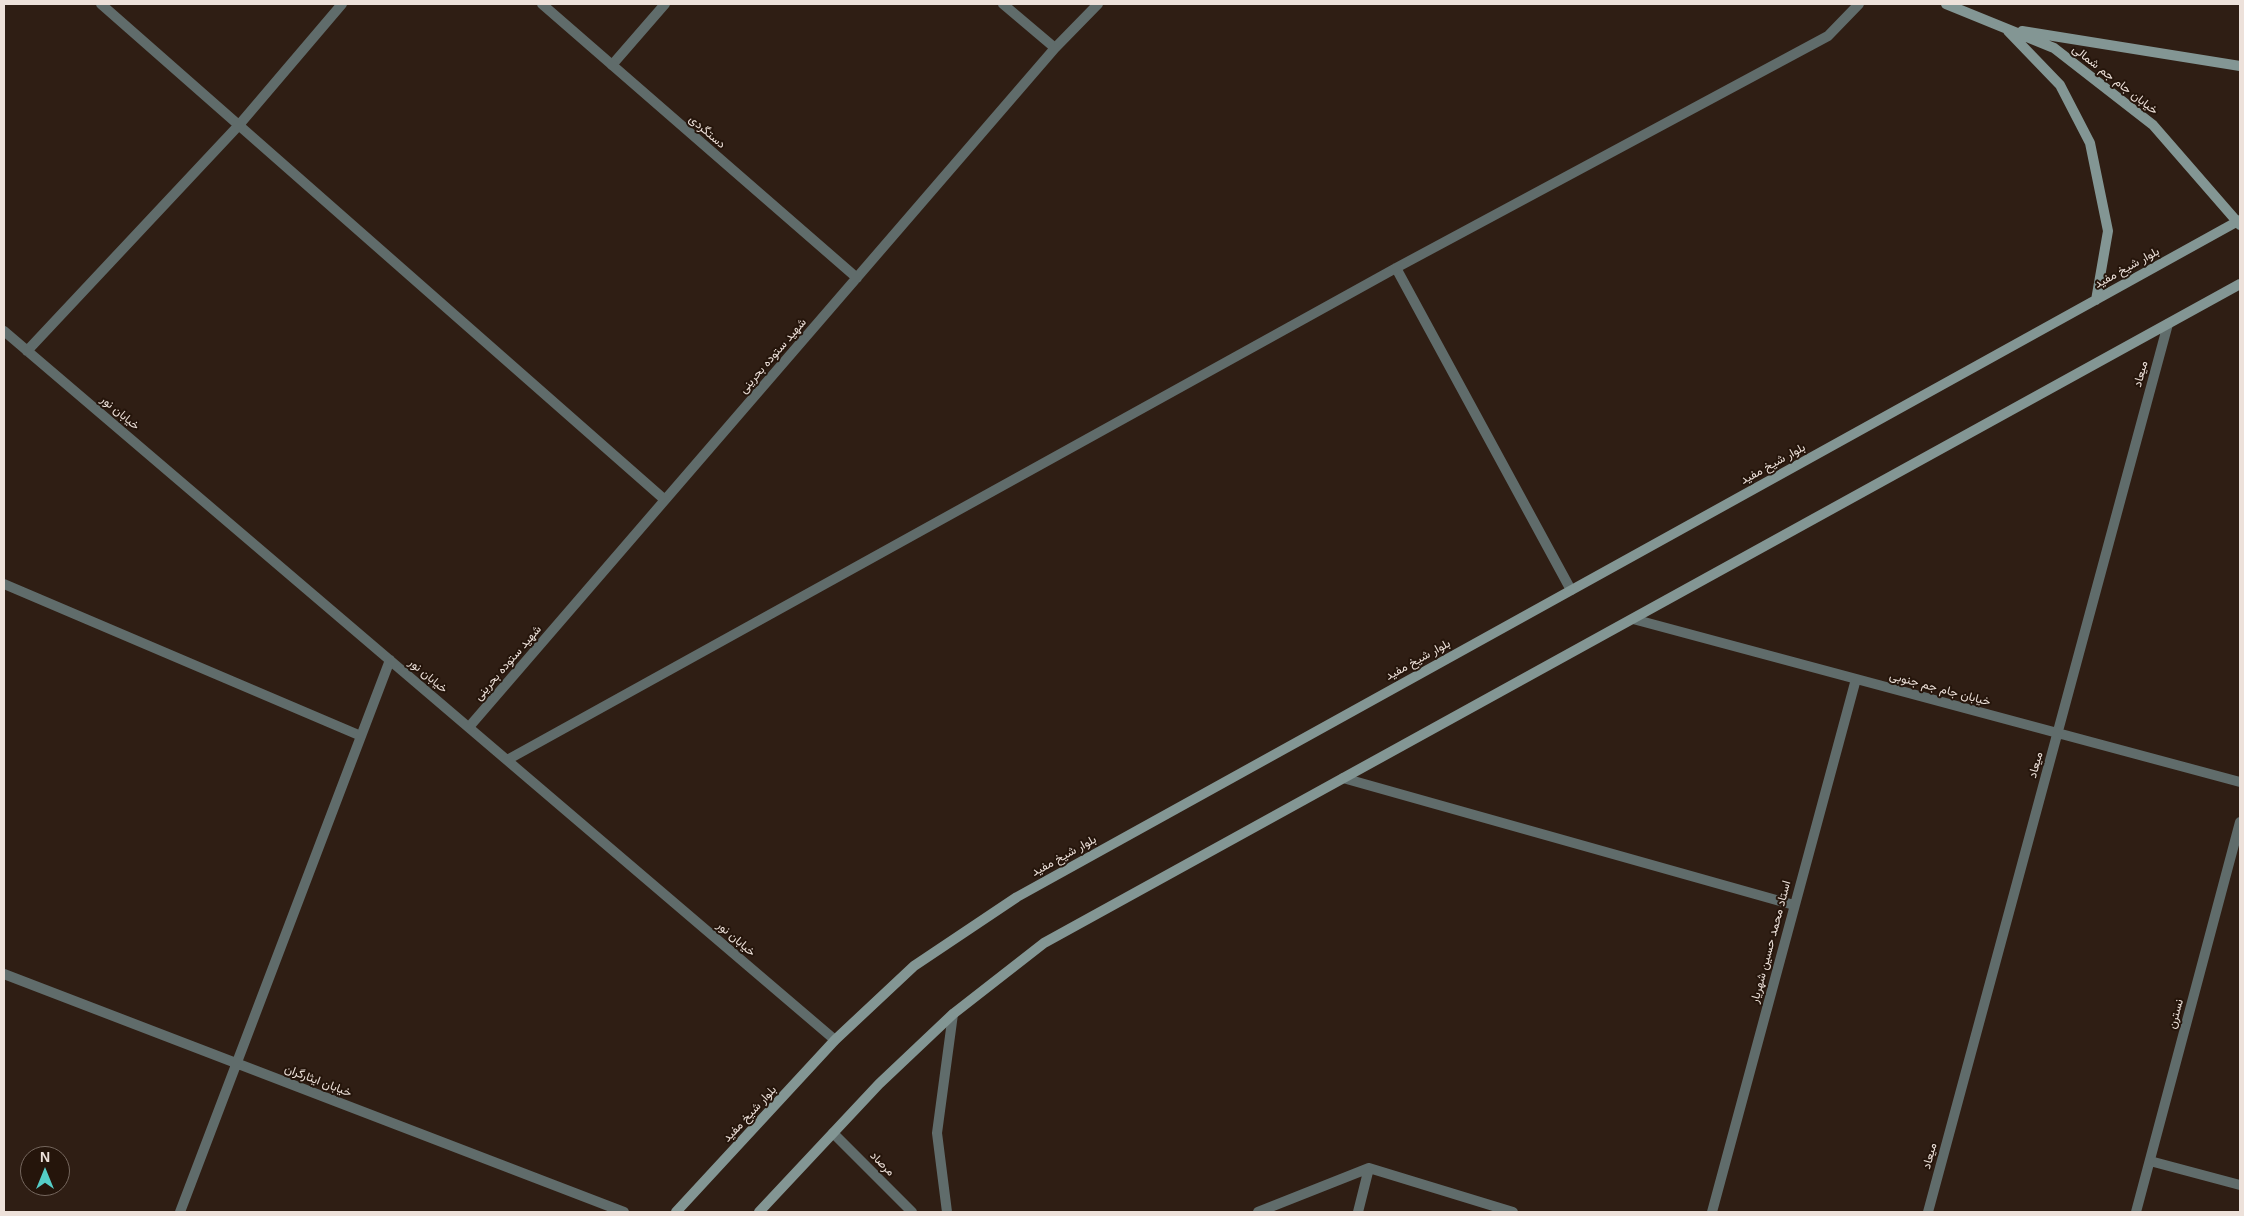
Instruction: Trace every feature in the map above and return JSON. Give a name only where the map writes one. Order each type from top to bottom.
[{"type":"street","points":[[101,4],[665,500]]},
{"type":"street","points":[[27,351],[239,125],[342,4]]},
{"type":"street","name":"دستگردی","points":[[542,4],[857,278]]},
{"type":"street","points":[[612,65],[664,4]]},
{"type":"street","points":[[1003,4],[1055,48]]},
{"type":"street","name":"شهید ستوده بحرینی","points":[[469,727],[1055,48],[1098,4]]},
{"type":"street","points":[[508,760],[1396,268],[1828,36],[1859,4]]},
{"type":"street","name":"خیابان جام جم شمالی","points":[[1946,4],[2054,48],[2153,125],[2239,222]]},
{"type":"street","points":[[2005,28],[2240,66]]},
{"type":"street","points":[[2005,28],[2060,85],[2090,142],[2108,231],[2096,300]]},
{"type":"street","name":"بلوار شیخ مفید","points":[[676,1212],[835,1040],[914,966],[1017,896],[2239,222]]},
{"type":"street","points":[[1396,268],[1570,590]]},
{"type":"street","points":[[759,1212],[879,1084],[953,1014],[1044,943],[2240,284]]},
{"type":"street","name":"میعاد","points":[[1928,1212],[2168,324]]},
{"type":"street","name":"خیابان نور","points":[[4,331],[835,1040]]},
{"type":"street","points":[[4,584],[362,736]]},
{"type":"street","name":"خیابان جام جم جنوبی","points":[[1633,619],[2240,782]]},
{"type":"street","points":[[180,1212],[390,660]]},
{"type":"street","name":"استاد محمد حسین شهریار","points":[[1712,1212],[1856,679]]},
{"type":"street","points":[[1343,778],[1794,905]]},
{"type":"street","name":"نسترن","points":[[2136,1212],[2240,822]]},
{"type":"street","name":"خیابان ایثارگران","points":[[4,974],[624,1212]]},
{"type":"street","points":[[947,1212],[938,1133],[953,1014]]},
{"type":"street","name":"مرصاد","points":[[833,1133],[912,1212]]},
{"type":"street","points":[[2150,1161],[2240,1185]]},
{"type":"street","points":[[1358,1212],[1370,1168]]},
{"type":"street","points":[[1258,1212],[1370,1168],[1513,1212]]}]
